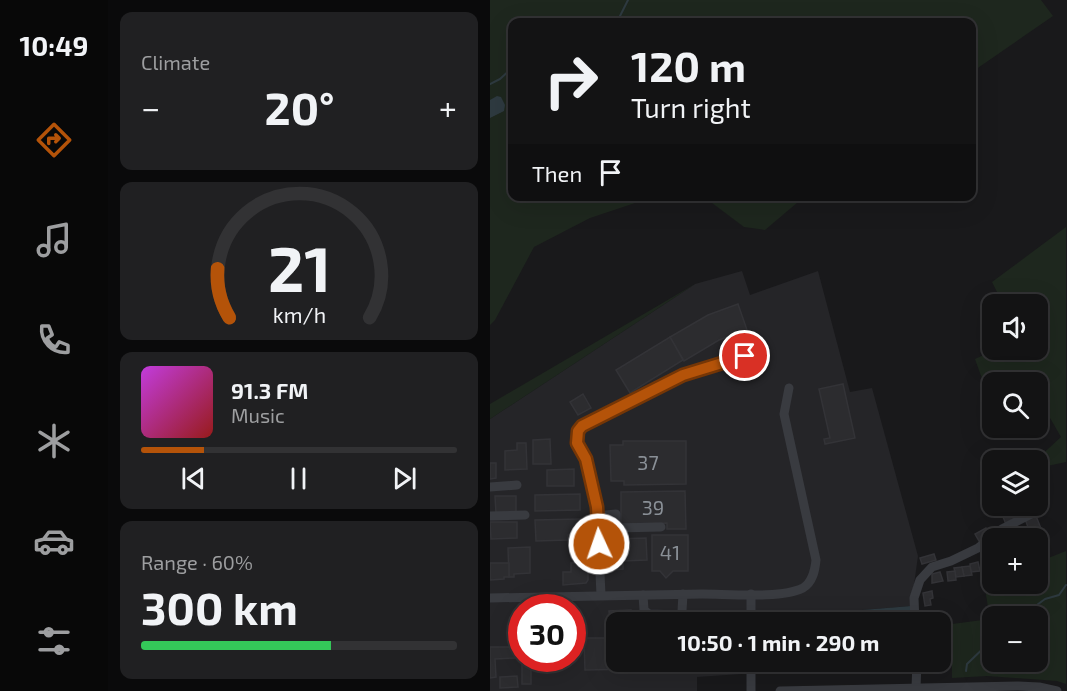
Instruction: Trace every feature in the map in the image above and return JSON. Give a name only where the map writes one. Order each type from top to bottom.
[{"type":"street","points":[[601,595],[597,516],[586,459],[577,443],[578,431],[582,426],[683,375],[745,356]]},
{"type":"street","points":[[490,598],[751,594],[794,591],[806,586],[815,569],[816,560],[784,414],[789,388]]},
{"type":"street","points":[[490,487],[517,485]]},
{"type":"street","points":[[597,516],[616,514],[616,528],[661,527]]},
{"type":"street","points":[[490,516],[525,515]]},
{"type":"street","points":[[915,612],[914,598],[920,580],[932,567],[978,548],[1002,529],[1029,516]]},
{"type":"street","points":[[573,547],[599,544]]},
{"type":"street","points":[[643,595],[644,610],[649,614],[680,615],[683,594]]},
{"type":"street","points":[[751,594],[751,612]]},
{"type":"street","points":[[751,672],[751,691]]},
{"type":"street","points":[[916,688],[917,672]]},
{"type":"street","points":[[780,691],[1018,686],[1057,691]]},
{"type":"shaded area","points":[[490,0],[1041,0],[1053,16],[976,69],[976,18],[508,18],[508,201],[641,201],[590,218],[534,247],[495,320],[490,325]]},
{"type":"shaded area","points":[[497,96],[501,97],[505,105],[504,111],[490,118],[490,100]]},
{"type":"shaded area","points":[[709,201],[799,201],[765,230],[744,227]]},
{"type":"shaded area","points":[[1066,227],[1066,462],[1048,466],[1047,450],[1061,437],[1048,414],[1048,372],[982,372],[982,378],[975,359],[982,356],[982,360],[1048,360],[1048,294],[998,294],[992,282]]},
{"type":"shaded area","points":[[742,271],[750,295],[818,271],[850,392],[872,388],[918,556],[911,606],[856,612],[606,612],[606,672],[773,672],[697,677],[697,691],[490,691],[490,419],[695,284]]},
{"type":"shaded area","points":[[695,284],[490,419],[490,404]]},
{"type":"shaded area","points":[[1066,551],[1066,684],[1057,681],[987,676],[952,678],[952,624],[982,620],[982,672],[1048,672],[1048,606],[988,606],[986,594],[1048,594],[1048,558]]},
{"type":"shaded area","points":[[911,606],[911,612],[856,612]]},
{"type":"building","points":[[738,304],[747,330],[719,340],[684,361],[670,337],[708,315]]},
{"type":"building","points":[[670,337],[683,360],[630,393],[616,370]]},
{"type":"building","points":[[843,384],[855,438],[825,444],[824,439],[830,438],[819,389]]},
{"type":"building","points":[[583,394],[591,408],[578,415],[570,402]]},
{"type":"building","points":[[550,439],[551,464],[533,464],[533,440]]},
{"type":"building","points":[[623,441],[686,441],[686,484],[624,485],[624,481],[611,481],[610,445],[623,445]]},
{"type":"building","points":[[517,443],[526,443],[527,469],[505,470],[505,451],[517,450]]},
{"type":"building","points":[[490,463],[496,463],[496,478],[490,479]]},
{"type":"building","points":[[574,469],[574,486],[547,486],[547,470]]},
{"type":"building","points":[[685,491],[686,529],[667,529],[667,523],[621,524],[621,492]]},
{"type":"building","points":[[580,494],[580,510],[535,511],[535,495]]},
{"type":"building","points":[[495,496],[516,496],[516,512],[496,513]]},
{"type":"building","points":[[1022,516],[1022,517],[1006,524],[1003,517]]},
{"type":"building","points":[[1036,516],[1041,528],[1028,528],[1025,519]]},
{"type":"building","points":[[581,519],[582,535],[568,535],[568,540],[536,541],[535,520]]},
{"type":"building","points":[[490,522],[517,522],[517,538],[491,539]]},
{"type":"building","points":[[982,530],[982,539],[979,541],[975,534]]},
{"type":"building","points":[[652,535],[688,535],[688,571],[673,571],[666,578],[660,571],[652,571]]},
{"type":"building","points":[[646,538],[647,560],[623,561],[623,569],[613,570],[613,539]]},
{"type":"building","points":[[530,547],[530,573],[514,574],[514,577],[509,577],[508,548]]},
{"type":"building","points":[[934,554],[936,560],[922,564],[920,558]]},
{"type":"building","points":[[588,562],[586,583],[563,585],[563,572],[571,572],[571,563]]},
{"type":"building","points":[[978,562],[980,571],[971,572],[970,564]]},
{"type":"building","points":[[490,563],[509,563],[509,577],[490,580]]},
{"type":"building","points":[[970,566],[972,575],[964,576],[962,567]]},
{"type":"building","points":[[962,567],[964,576],[956,577],[954,568]]},
{"type":"building","points":[[955,571],[956,580],[948,581],[947,572]]},
{"type":"building","points":[[940,572],[943,581],[932,583],[932,574]]},
{"type":"building","points":[[932,591],[931,605],[925,606],[923,593]]},
{"type":"building","points":[[631,610],[631,612],[609,612]]},
{"type":"building","points":[[586,638],[606,638],[606,670],[586,670]]},
{"type":"building","points":[[490,647],[508,647],[508,658],[495,659],[496,677],[490,678]]},
{"type":"building","points":[[522,672],[531,672],[531,684],[522,684]]},
{"type":"building","points":[[517,676],[518,687],[500,688],[500,677]]},
{"type":"waterway","points":[[619,18],[628,0]]},
{"type":"waterway","points":[[490,84],[508,72]]},
{"type":"waterway","points":[[1036,606],[1045,599],[1059,595],[1066,585]]},
{"type":"waterway","points":[[966,671],[967,664],[982,650]]},
{"type":"route","points":[[599,544],[597,507],[586,459],[577,443],[578,431],[582,426],[683,375],[745,356]]}]
